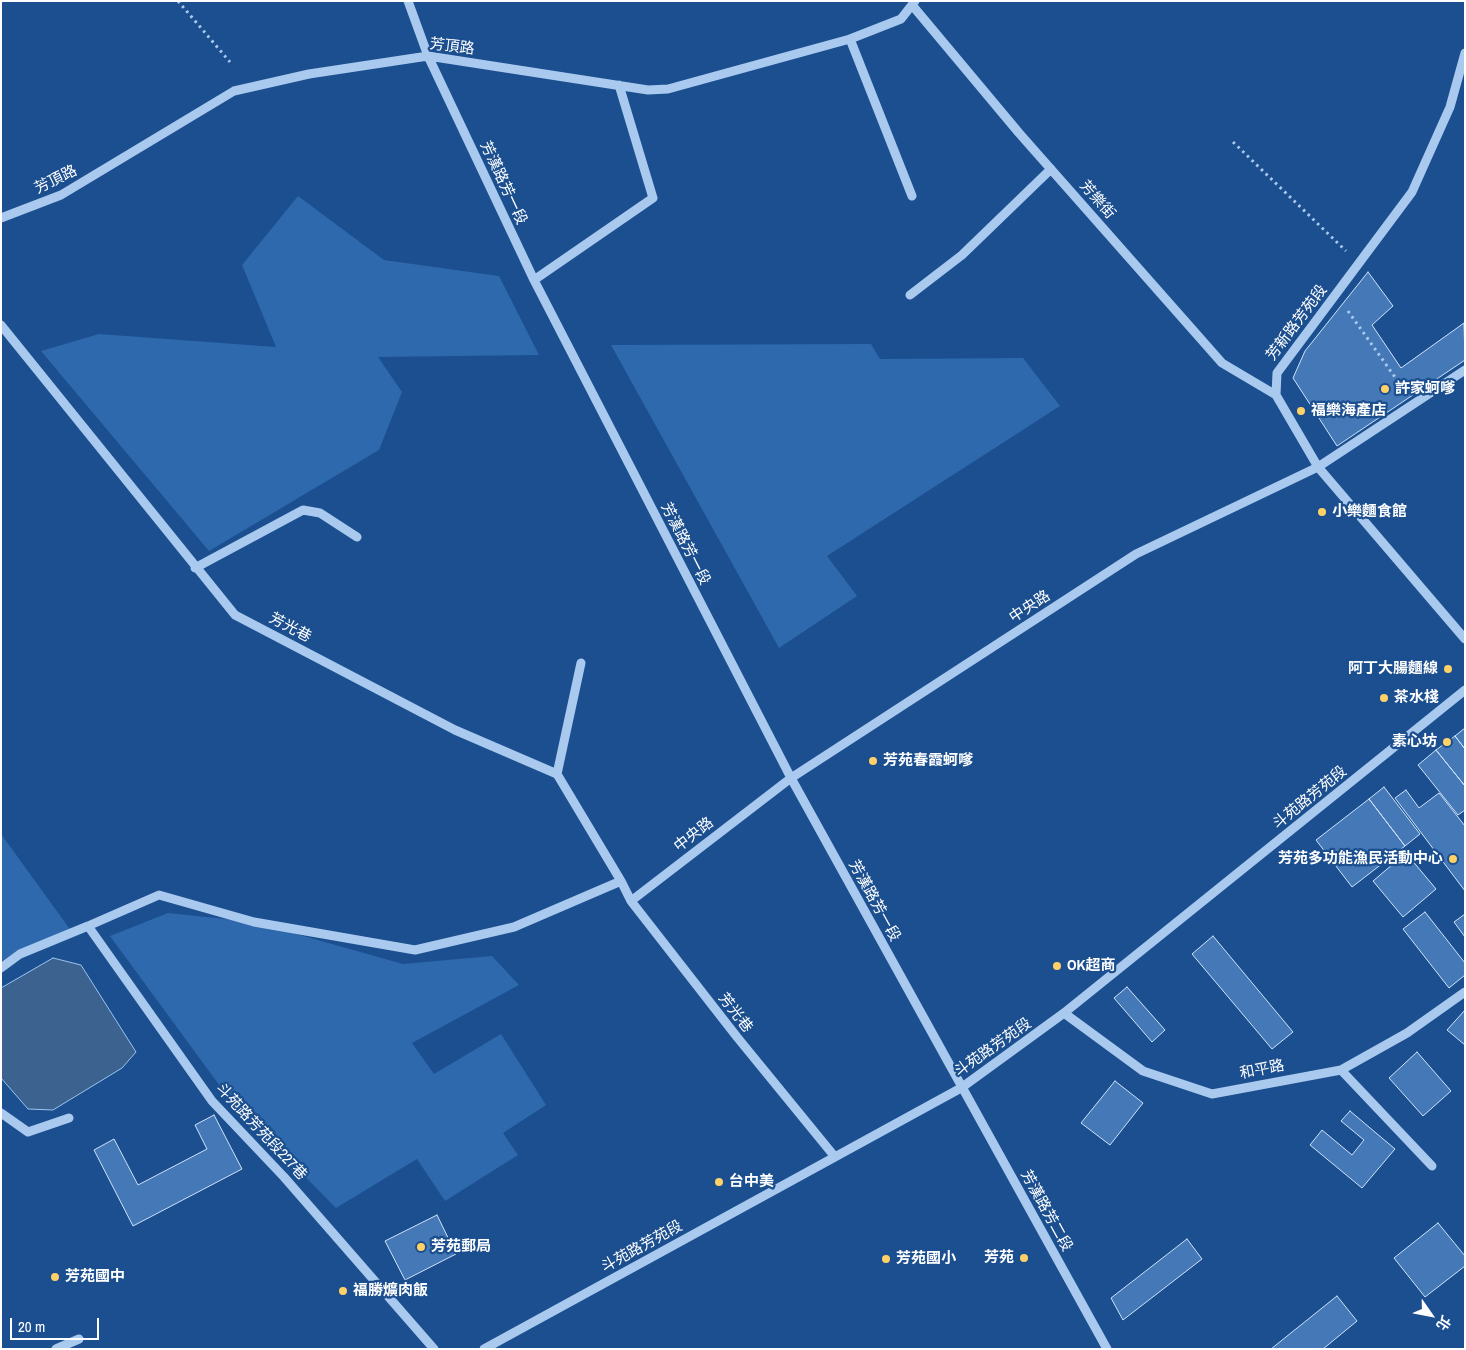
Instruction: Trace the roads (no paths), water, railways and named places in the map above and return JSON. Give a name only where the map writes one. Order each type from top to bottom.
[{"type":"street","name":"芳漢路芳一段","points":[[408,1],[428,56],[534,280],[791,778],[961,1088]]},
{"type":"street","name":"芳頂路","points":[[1,218],[61,195],[234,91],[309,74],[428,56],[648,90],[668,89],[850,39],[902,19],[914,3]]},
{"type":"street","name":"芳樂街","points":[[914,3],[1051,169],[1222,363],[1276,395]]},
{"type":"street","points":[[850,39],[912,196]]},
{"type":"street","name":"芳新路芳苑段","points":[[1276,395],[1276,374],[1412,192],[1450,107],[1465,53]]},
{"type":"street","points":[[534,280],[653,198],[619,86]]},
{"type":"street","points":[[910,295],[962,255],[1051,169]]},
{"type":"street","name":"芳光巷","points":[[1,325],[195,568],[235,615],[455,730],[557,774],[631,901],[737,1037],[835,1157]]},
{"type":"street","name":"中央路","points":[[631,901],[791,778],[1136,554],[1318,467],[1465,370]]},
{"type":"street","points":[[1276,395],[1318,467],[1465,639]]},
{"type":"street","points":[[195,568],[303,510],[320,513],[357,537]]},
{"type":"street","points":[[557,774],[581,663]]},
{"type":"street","name":"斗苑路芳苑段","points":[[484,1349],[961,1088],[1064,1014],[1465,690]]},
{"type":"street","points":[[1,968],[20,954],[159,895],[254,922],[415,950],[514,926],[621,881]]},
{"type":"street","name":"斗苑路芳苑段227巷","points":[[88,926],[212,1102],[284,1177],[434,1349]]},
{"type":"street","name":"和平路","points":[[1064,1014],[1143,1071],[1212,1094],[1341,1070],[1407,1033],[1465,992]]},
{"type":"street","points":[[1341,1070],[1432,1166]]},
{"type":"street","name":"芳漢路芳二段","points":[[961,1088],[1108,1349]]},
{"type":"street","points":[[1,1112],[28,1132],[69,1118]]},
{"type":"street","points":[[56,1349],[79,1339]]},
{"type":"place","name":"許家蚵嗲","points":[[1385,389]]},
{"type":"place","name":"福樂海產店","points":[[1301,411]]},
{"type":"place","name":"小樂麵食館","points":[[1322,512]]},
{"type":"place","name":"阿丁大腸麵線","points":[[1448,669]]},
{"type":"place","name":"茶水棧","points":[[1384,698]]},
{"type":"place","name":"素心坊","points":[[1447,742]]},
{"type":"place","name":"芳苑春霞蚵嗲","points":[[873,761]]},
{"type":"place","name":"芳苑多功能漁民活動中心","points":[[1453,859]]},
{"type":"place","name":"OK超商","points":[[1057,966]]},
{"type":"place","name":"台中美","points":[[719,1182]]},
{"type":"place","name":"芳苑郵局","points":[[421,1247]]},
{"type":"place","name":"芳苑","points":[[1024,1258]]},
{"type":"place","name":"芳苑國小","points":[[886,1259]]},
{"type":"place","name":"芳苑國中","points":[[55,1277]]},
{"type":"place","name":"福勝爌肉飯","points":[[343,1291]]}]
